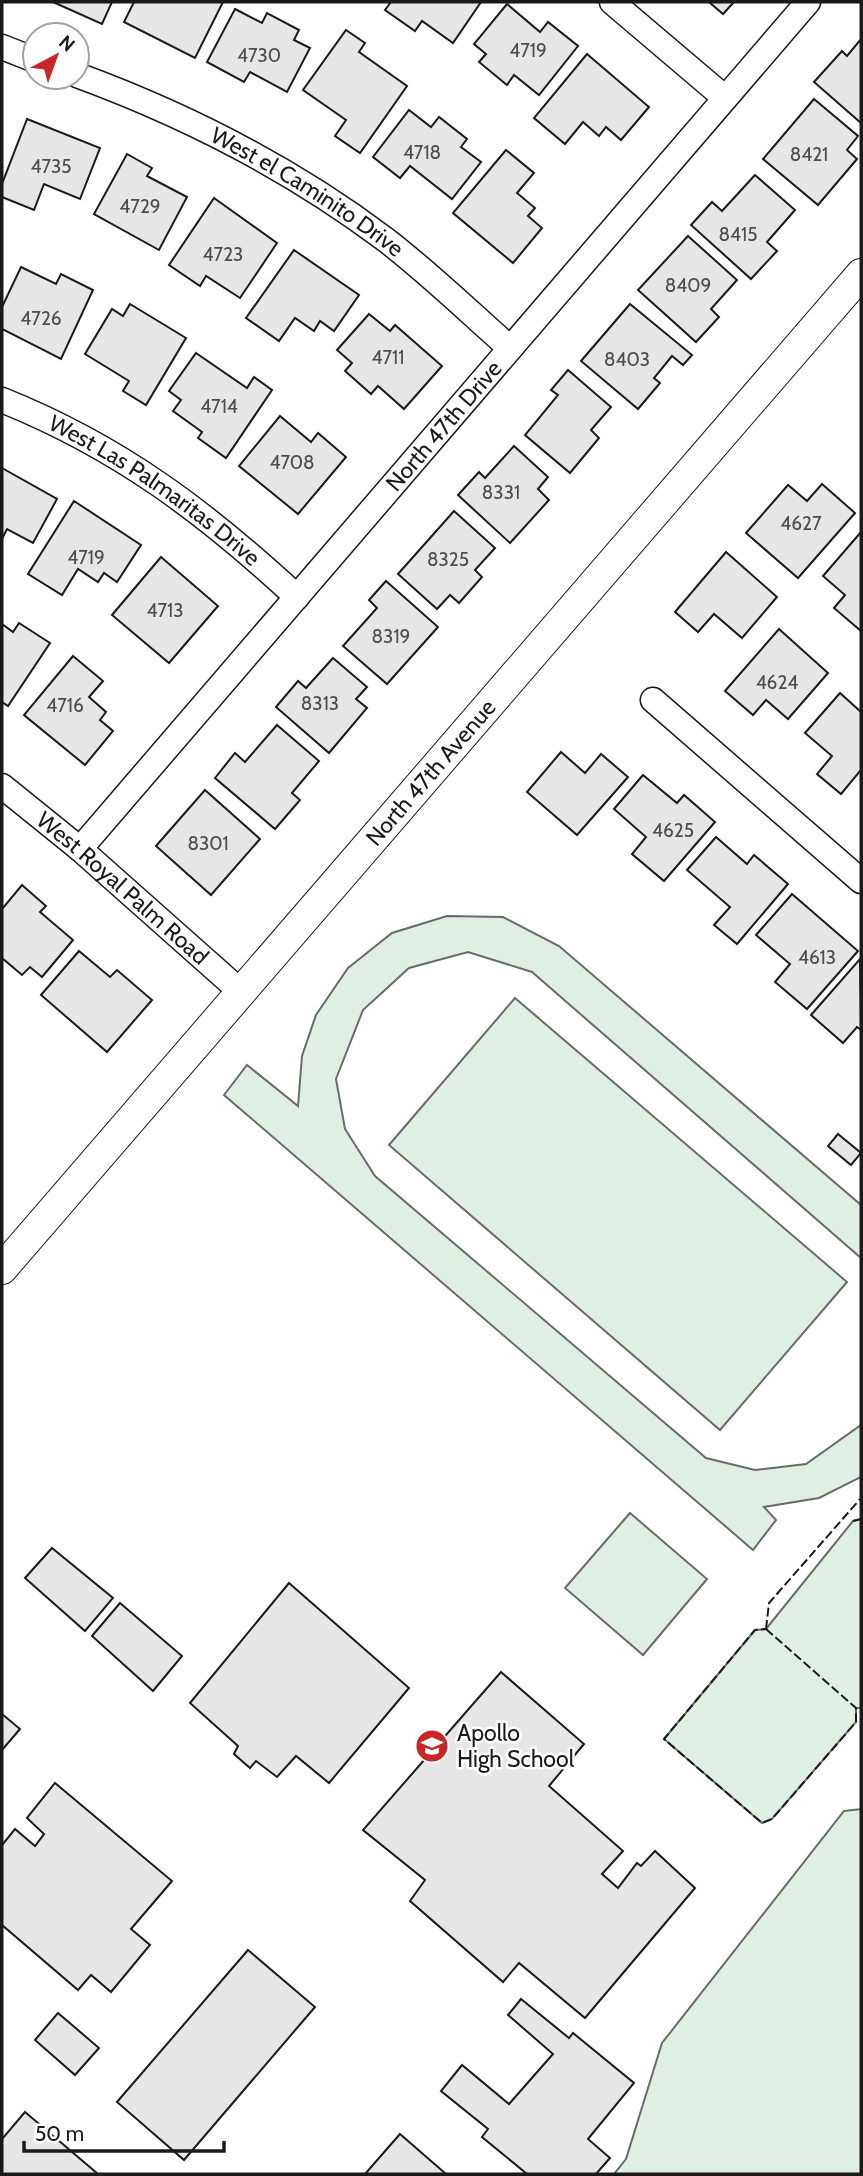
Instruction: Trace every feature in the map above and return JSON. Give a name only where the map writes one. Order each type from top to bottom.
[{"type":"street","points":[[612,2],[725,98]]},
{"type":"street","name":"North 47th Drive","points":[[80,849],[808,2]]},
{"type":"street","points":[[2,47],[21,54]]},
{"type":"street","name":"West el Caminito Drive","points":[[91,81],[154,106],[226,141],[305,186],[386,240],[510,348]]},
{"type":"street","name":"North 47th Avenue","points":[[2,1269],[861,274]]},
{"type":"street","name":"West Las Palmaritas Drive","points":[[2,400],[137,467],[197,509],[297,597]]},
{"type":"street","points":[[653,700],[861,881]]},
{"type":"street","name":"West Royal Palm Road","points":[[2,786],[80,849],[240,991]]},
{"type":"green space","points":[[447,916],[503,917],[559,946],[861,1205],[861,1258],[532,972],[468,952],[409,968],[363,1010],[336,1079],[345,1129],[375,1176],[706,1458],[755,1470],[806,1464],[861,1425],[861,1477],[819,1498],[764,1507],[776,1520],[753,1550],[224,1095],[247,1065],[298,1106],[302,1056],[316,1015],[348,968],[392,933]]},
{"type":"green space","points":[[515,998],[847,1282],[720,1430],[389,1145]]},
{"type":"green space","points":[[630,1513],[707,1579],[643,1655],[565,1588]]},
{"type":"green space","points":[[861,1519],[861,1708],[856,1708],[856,1722],[772,1819],[762,1823],[664,1739],[755,1630],[766,1629],[853,1521]]},
{"type":"green space","points":[[861,1809],[861,2174],[614,2174],[626,2159],[662,2043],[844,1811]]},
{"type":"building","points":[[53,2],[112,2],[102,24]]},
{"type":"building","points":[[134,2],[223,2],[195,58],[124,22]]},
{"type":"building","points":[[391,2],[481,2],[453,43],[422,21],[415,31],[385,10]]},
{"type":"building","points":[[709,2],[734,2],[723,14]]},
{"type":"building","points":[[507,4],[540,32],[548,22],[578,46],[539,95],[514,75],[507,85],[479,62],[486,54],[474,44]]},
{"type":"building","points":[[235,9],[262,23],[267,13],[299,30],[294,40],[310,48],[287,92],[250,72],[244,82],[207,62]]},
{"type":"building","points":[[346,30],[365,43],[359,52],[407,86],[360,153],[335,136],[346,120],[303,90]]},
{"type":"building","points":[[861,39],[861,123],[814,82],[842,51],[847,56]]},
{"type":"building","points":[[587,54],[649,107],[621,140],[606,127],[599,136],[583,122],[565,144],[534,118]]},
{"type":"building","points":[[814,99],[858,136],[847,150],[857,159],[818,205],[763,159]]},
{"type":"building","points":[[409,110],[431,127],[439,117],[467,139],[461,147],[481,162],[452,199],[410,166],[400,178],[373,157]]},
{"type":"building","points":[[27,119],[100,148],[80,199],[44,184],[34,210],[2,197],[2,184]]},
{"type":"building","points":[[506,150],[534,173],[517,193],[535,208],[528,216],[542,228],[513,263],[453,213]]},
{"type":"building","points":[[127,154],[152,168],[147,176],[187,197],[159,250],[94,214]]},
{"type":"building","points":[[755,175],[795,210],[767,242],[777,251],[751,279],[691,225],[712,202],[722,211]]},
{"type":"building","points":[[214,198],[277,243],[240,298],[206,276],[200,286],[169,265]]},
{"type":"building","points":[[688,236],[737,280],[711,309],[719,317],[696,342],[638,290]]},
{"type":"building","points":[[294,250],[359,295],[334,331],[320,321],[314,331],[295,318],[279,341],[246,318]]},
{"type":"building","points":[[21,267],[56,284],[61,274],[93,290],[61,359],[2,329],[2,307]]},
{"type":"building","points":[[130,304],[186,338],[146,405],[123,391],[129,381],[85,354],[112,309],[123,316]]},
{"type":"building","points":[[630,304],[692,355],[683,365],[672,356],[654,378],[660,383],[638,409],[581,361]]},
{"type":"building","points":[[369,314],[390,331],[395,325],[442,366],[404,409],[378,386],[371,394],[345,371],[352,363],[337,350]]},
{"type":"building","points":[[196,353],[247,388],[254,377],[272,390],[226,458],[198,438],[202,432],[173,411],[181,400],[169,391]]},
{"type":"building","points":[[568,370],[611,407],[591,430],[599,438],[570,473],[525,435],[558,395],[551,390]]},
{"type":"building","points":[[280,416],[311,442],[318,433],[346,457],[298,514],[239,466]]},
{"type":"building","points":[[514,446],[548,477],[538,489],[549,500],[510,543],[458,495],[479,472],[485,478]]},
{"type":"building","points":[[2,468],[57,499],[33,543],[7,529],[2,539]]},
{"type":"building","points":[[822,484],[855,513],[798,578],[746,533],[788,485],[807,501]]},
{"type":"building","points":[[74,501],[141,545],[117,582],[104,573],[98,582],[78,569],[62,595],[28,574]]},
{"type":"building","points":[[454,511],[495,548],[475,570],[482,577],[459,603],[450,595],[437,609],[398,574]]},
{"type":"building","points":[[861,532],[861,631],[834,608],[845,595],[823,576]]},
{"type":"building","points":[[726,552],[777,597],[742,638],[714,614],[698,632],[675,612]]},
{"type":"building","points":[[161,557],[218,606],[169,663],[112,615]]},
{"type":"building","points":[[386,581],[438,627],[387,684],[343,646],[377,608],[369,600]]},
{"type":"building","points":[[19,623],[50,643],[8,706],[2,702],[2,624],[13,632]]},
{"type":"building","points":[[779,629],[828,673],[788,719],[766,700],[753,715],[725,691]]},
{"type":"building","points":[[73,656],[103,681],[89,697],[106,712],[100,720],[113,731],[85,765],[24,715]]},
{"type":"building","points":[[333,658],[367,687],[356,699],[367,708],[329,753],[276,707],[298,681],[306,688]]},
{"type":"building","points":[[840,693],[861,712],[861,770],[841,794],[817,774],[832,756],[805,733]]},
{"type":"building","points":[[277,725],[319,761],[292,793],[300,800],[275,829],[215,778],[235,753],[245,762]]},
{"type":"building","points":[[561,752],[585,773],[601,754],[628,777],[577,835],[527,792]]},
{"type":"building","points":[[643,775],[677,803],[684,795],[715,822],[664,881],[632,854],[646,837],[614,809]]},
{"type":"building","points":[[205,790],[260,839],[211,895],[156,846]]},
{"type":"building","points":[[716,837],[747,864],[754,855],[788,884],[737,944],[714,925],[730,907],[687,870]]},
{"type":"building","points":[[22,885],[46,906],[40,912],[73,940],[42,977],[30,967],[22,975],[2,958],[2,909]]},
{"type":"building","points":[[792,894],[858,951],[807,1009],[775,982],[790,964],[756,935]]},
{"type":"building","points":[[79,951],[110,977],[117,970],[152,1000],[107,1052],[41,995]]},
{"type":"building","points":[[860,959],[861,1030],[857,1027],[843,1043],[811,1015]]},
{"type":"building","points":[[838,1134],[861,1153],[851,1165],[828,1146]]},
{"type":"building","points":[[52,1548],[113,1598],[85,1631],[25,1578]]},
{"type":"building","points":[[289,1583],[409,1688],[329,1783],[296,1756],[277,1777],[256,1761],[250,1768],[234,1754],[238,1746],[190,1703]]},
{"type":"building","points":[[120,1603],[182,1656],[153,1691],[92,1636]]},
{"type":"building","points":[[501,1672],[584,1744],[549,1786],[623,1851],[602,1874],[618,1888],[637,1863],[641,1866],[655,1851],[695,1888],[585,2018],[519,1963],[503,1982],[410,1901],[425,1880],[363,1830]]},
{"type":"building","points":[[2,1714],[20,1729],[2,1750]]},
{"type":"building","points":[[55,1783],[172,1881],[131,1929],[150,1945],[111,1992],[91,1975],[78,1990],[2,1925],[2,1845],[15,1829],[35,1846],[44,1834],[27,1818]]},
{"type":"building","points":[[248,1950],[315,2007],[184,2160],[117,2102]]},
{"type":"building","points":[[521,1999],[569,2038],[573,2033],[634,2083],[588,2139],[610,2158],[596,2174],[527,2174],[482,2137],[488,2129],[441,2091],[462,2065],[509,2104],[553,2054],[508,2015]]},
{"type":"building","points":[[58,2013],[99,2048],[75,2075],[35,2040]]},
{"type":"building","points":[[25,2112],[98,2174],[2,2174],[2,2139]]},
{"type":"building","points":[[400,2134],[446,2174],[365,2174]]},
{"type":"fence","points":[[766,1629],[769,1603],[861,1498]]},
{"type":"fence","points":[[853,1521],[861,1519]]},
{"type":"fence","points":[[766,1629],[856,1708],[856,1722],[772,1819],[762,1823],[664,1739],[755,1630],[766,1629]]},
{"type":"place","name":"Apollo High School","points":[[432,1746]]}]
